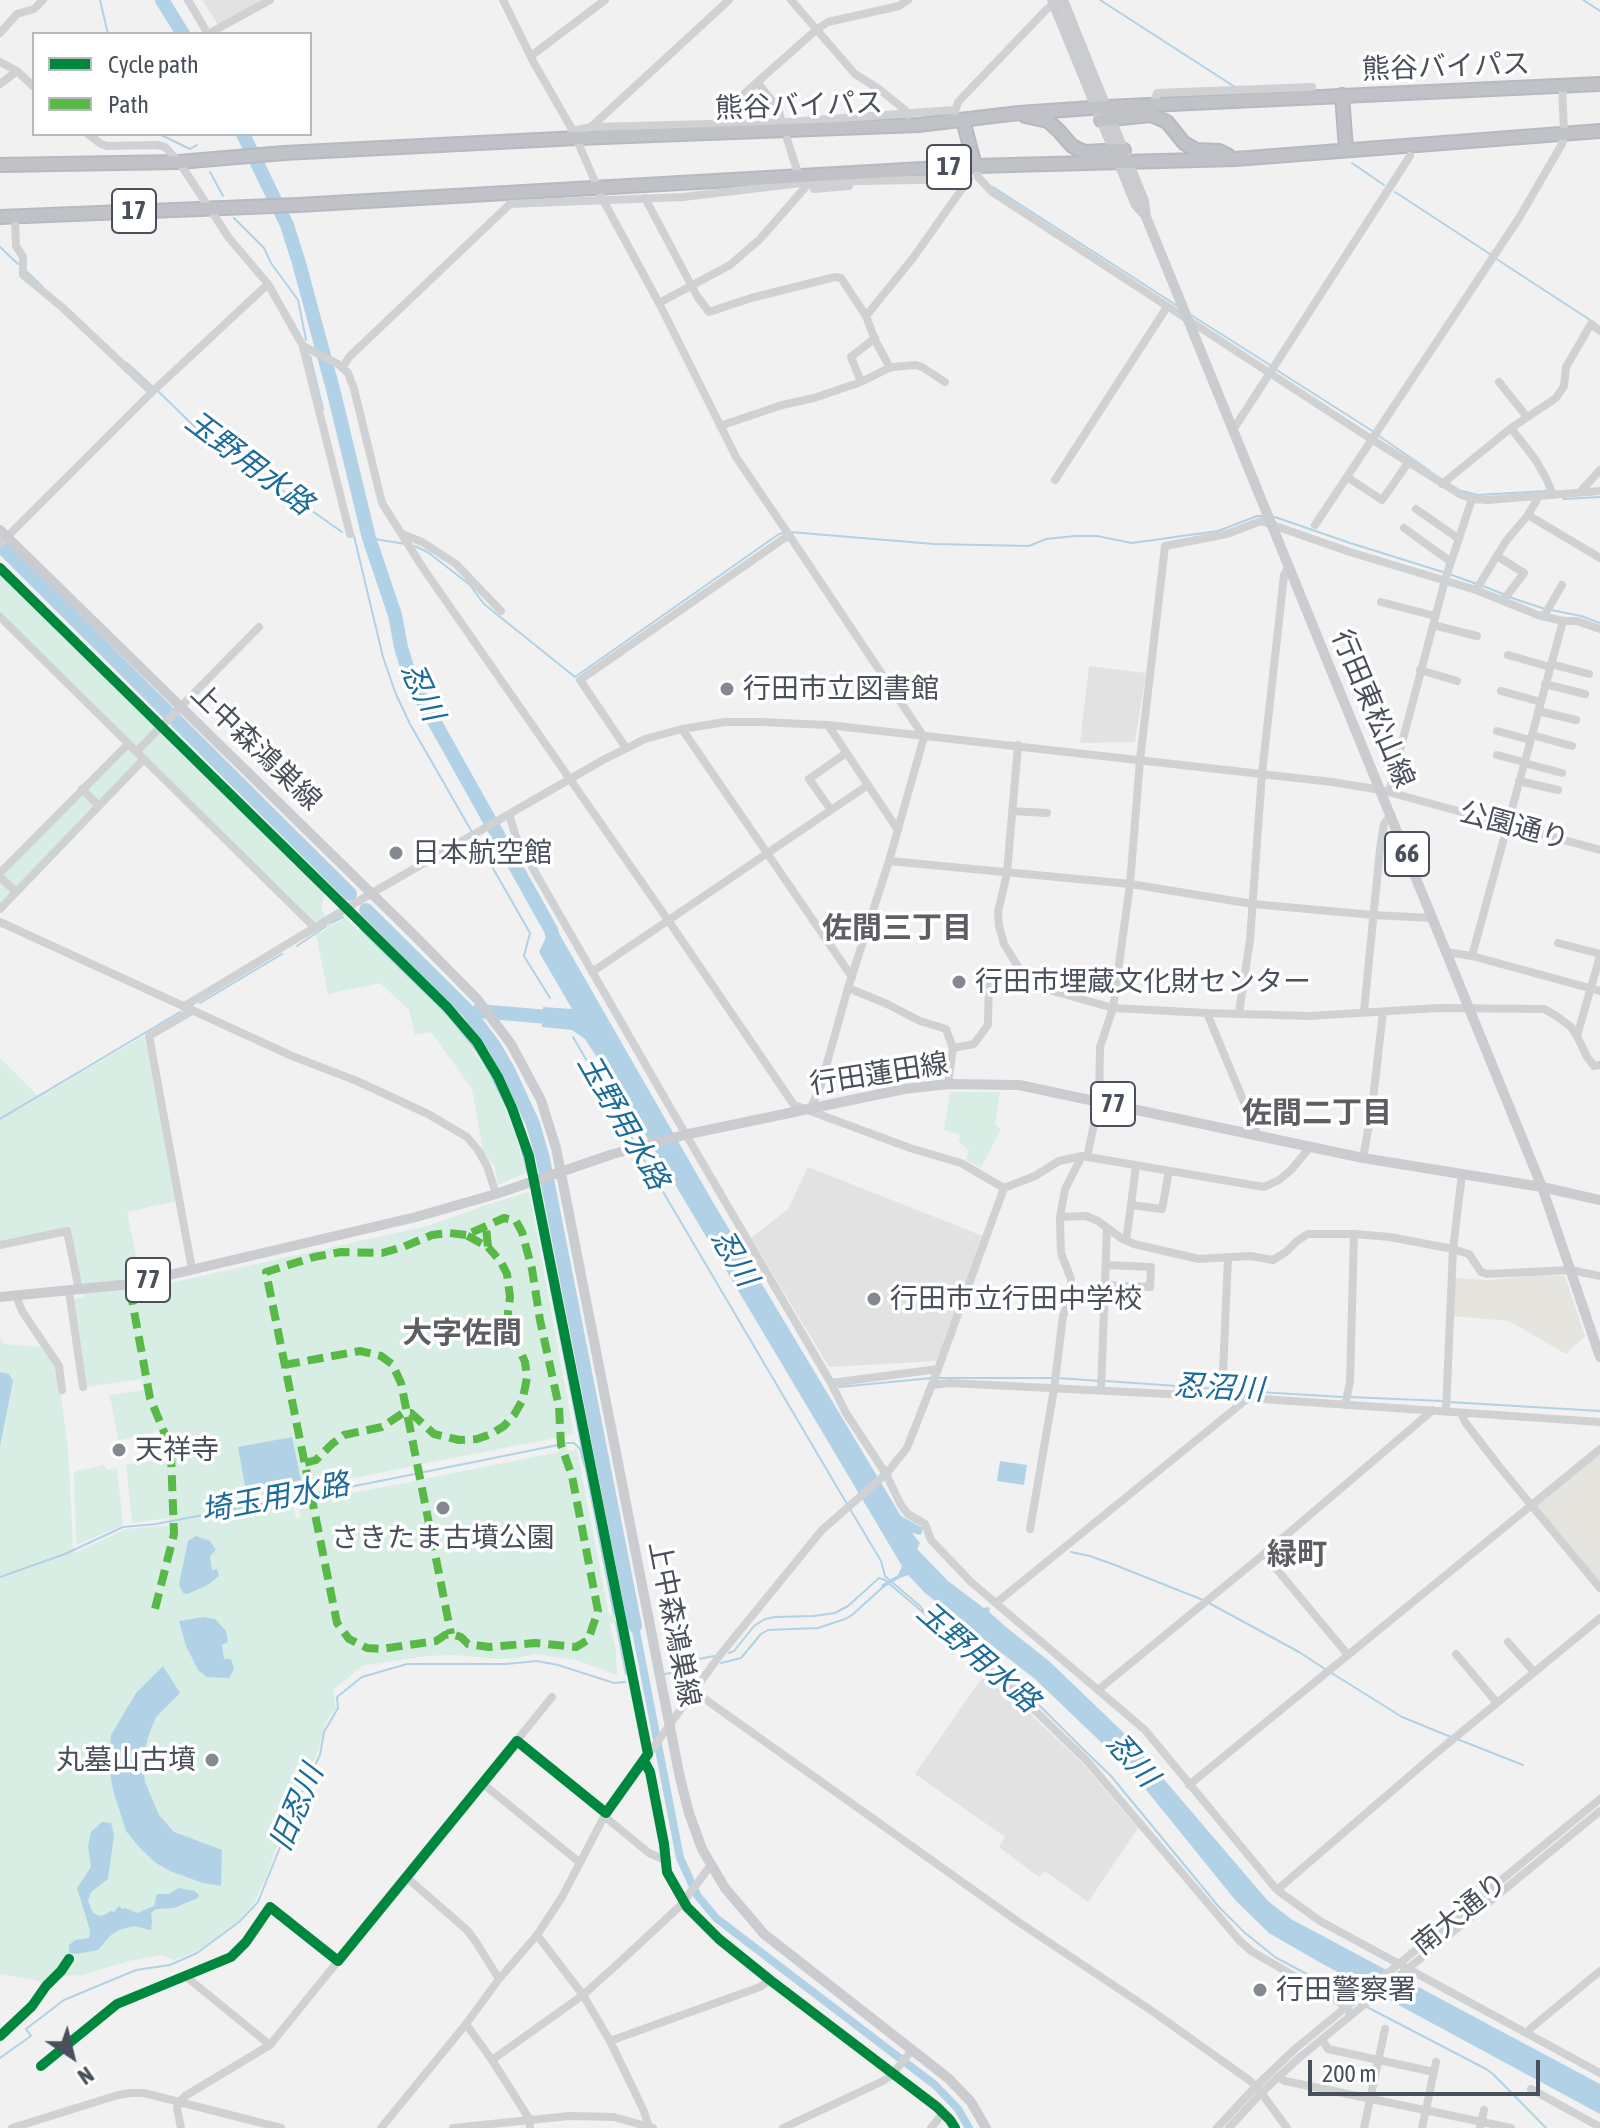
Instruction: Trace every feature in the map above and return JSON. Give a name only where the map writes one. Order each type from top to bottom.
[{"type":"highway","name":"熊谷バイパス","points":[[0,165],[179,162],[575,135],[784,132],[918,125],[958,117],[1019,113],[1104,113],[1153,104],[1600,84]]},
{"type":"highway","points":[[1342,95],[1346,149]]},
{"type":"highway","name":"17","points":[[1019,113],[1027,118],[1048,121],[1072,146],[1084,152],[1121,157],[1235,159],[1600,131]]},
{"type":"highway","name":"17","points":[[1104,113],[1151,115],[1167,122],[1184,143],[1196,150],[1219,151],[1235,159]]},
{"type":"highway","name":"17","points":[[958,117],[974,174]]},
{"type":"highway","name":"17","points":[[0,217],[298,205],[597,187],[974,174],[1121,157]]},
{"type":"main road","name":"行田東松山線","points":[[1058,1],[1121,157],[1144,201],[1146,217],[1288,568],[1385,791],[1391,815],[1542,1187],[1600,1357]]},
{"type":"main road","name":"上中森鴻巣線","points":[[2,538],[477,999],[524,1066],[541,1100],[551,1130],[666,1730],[695,1833],[731,1896],[764,1934],[910,2053],[963,2092],[986,2128]]},
{"type":"main road","name":"行田蓮田線","points":[[685,1134],[904,1089],[948,1084],[1019,1085],[1363,1158],[1542,1187],[1600,1200]]},
{"type":"main road","name":"77","points":[[0,1297],[131,1284],[416,1217],[685,1134]]},
{"type":"street","points":[[0,33],[17,14],[34,9],[43,0]]},
{"type":"street","points":[[188,0],[207,32]]},
{"type":"street","points":[[212,32],[270,0]]},
{"type":"street","points":[[503,0],[575,135],[603,200],[736,457],[924,737],[820,1088],[810,1109]]},
{"type":"street","points":[[531,56],[605,0]]},
{"type":"street","points":[[575,135],[591,127],[729,0]]},
{"type":"street","points":[[791,0],[855,74],[879,89],[908,115]]},
{"type":"street","points":[[745,93],[828,22],[899,6],[908,0]]},
{"type":"street","points":[[591,127],[788,122],[908,115],[958,117],[958,102],[1058,1]]},
{"type":"street","points":[[0,62],[17,71],[32,85]]},
{"type":"street","points":[[0,84],[17,71]]},
{"type":"street","points":[[757,82],[778,108],[781,119]]},
{"type":"street","points":[[1315,525],[1497,252],[1562,144],[1562,86]]},
{"type":"street","points":[[1153,104],[1157,93],[1312,87]]},
{"type":"street","points":[[91,136],[107,146],[165,147],[179,162],[229,238],[268,284],[303,346],[350,534]]},
{"type":"street","points":[[787,139],[797,170]]},
{"type":"street","points":[[1233,430],[1410,156]]},
{"type":"street","points":[[866,316],[974,174]]},
{"type":"street","points":[[340,366],[510,204],[683,197],[974,174],[992,192],[1167,307],[1408,463],[1472,499],[1600,491]]},
{"type":"street","points":[[659,303],[730,265],[812,186]]},
{"type":"street","points":[[645,198],[691,286],[709,312],[751,298],[841,278],[866,316],[890,368]]},
{"type":"street","points":[[15,217],[16,246],[23,257],[23,275],[63,308],[152,392]]},
{"type":"street","points":[[2,538],[268,284]]},
{"type":"street","points":[[1055,480],[1167,307]]},
{"type":"street","points":[[1445,482],[1511,428],[1556,398],[1564,386],[1566,367],[1591,324],[1600,331]]},
{"type":"street","points":[[861,382],[851,357],[875,338]]},
{"type":"street","points":[[303,346],[348,373],[382,503],[794,1105],[910,1148],[961,1163],[1004,1188]]},
{"type":"street","points":[[720,426],[861,382],[890,368],[916,365],[945,382]]},
{"type":"street","points":[[1499,382],[1527,417]]},
{"type":"street","points":[[1511,428],[1535,459],[1553,493]]},
{"type":"street","points":[[1347,477],[1382,500],[1408,463]]},
{"type":"street","points":[[1580,493],[1600,470]]},
{"type":"street","points":[[1476,590],[1539,496]]},
{"type":"street","points":[[1385,791],[1445,580],[1472,499]]},
{"type":"street","points":[[1416,509],[1459,539]]},
{"type":"street","points":[[1528,515],[1600,558]]},
{"type":"street","points":[[1030,1529],[1063,1316],[1072,1293],[1071,1279],[1061,1253],[1060,1217],[1065,1189],[1084,1156],[1099,1101],[1100,1047],[1113,1008],[1130,884],[1140,760],[1165,546],[1227,534],[1268,519],[1350,552],[1476,590],[1544,616],[1577,621],[1600,629]]},
{"type":"street","points":[[1404,528],[1451,562]]},
{"type":"street","points":[[401,533],[422,542],[456,564],[501,611]]},
{"type":"street","points":[[626,748],[580,680],[789,535]]},
{"type":"street","points":[[1497,556],[1524,573],[1503,601]]},
{"type":"street","points":[[1239,1013],[1247,971],[1262,773],[1284,575],[1288,568]]},
{"type":"street","points":[[1544,616],[1562,585]]},
{"type":"street","points":[[1381,602],[1477,636]]},
{"type":"street","points":[[0,617],[315,928]]},
{"type":"street","points":[[1472,956],[1563,621]]},
{"type":"street","points":[[136,752],[259,627]]},
{"type":"street","points":[[1508,655],[1589,674]]},
{"type":"street","points":[[1420,670],[1457,681]]},
{"type":"street","points":[[1545,684],[1585,694]]},
{"type":"street","points":[[1501,691],[1576,720]]},
{"type":"street","name":"公園通り","points":[[192,1269],[149,1036],[368,895],[568,778],[645,739],[682,729],[737,722],[828,725],[1262,773],[1385,791],[1600,850]]},
{"type":"street","points":[[828,725],[898,830]]},
{"type":"street","points":[[682,729],[852,977]]},
{"type":"street","points":[[1497,731],[1572,746]]},
{"type":"street","points":[[16,892],[0,875],[128,744]]},
{"type":"street","points":[[1018,745],[1007,873],[998,912],[999,926],[1004,944],[1020,970],[1042,988],[1113,1008],[1207,1013],[1310,1016],[1439,1008],[1544,1009],[1563,1021],[1577,1036],[1594,1066],[1600,1065]]},
{"type":"street","points":[[831,810],[809,779],[846,753]]},
{"type":"street","points":[[1497,755],[1562,773]]},
{"type":"street","points":[[0,909],[144,759]]},
{"type":"street","points":[[1519,781],[1558,790]]},
{"type":"street","points":[[592,972],[868,785]]},
{"type":"street","points":[[82,789],[99,806]]},
{"type":"street","points":[[1012,811],[1047,813]]},
{"type":"street","points":[[507,815],[516,837],[592,972],[846,1413],[908,1514],[925,1524],[931,1540],[971,1582],[1145,1730],[1277,1890],[1320,1921],[1401,1969],[1600,2073]]},
{"type":"street","points":[[1364,1011],[1380,849],[1384,824],[1391,815]]},
{"type":"street","points":[[889,861],[1130,884],[1253,904],[1432,918]]},
{"type":"street","points":[[0,922],[187,1009],[428,1114],[467,1137],[484,1159],[496,1194]]},
{"type":"street","points":[[1558,943],[1600,955],[1596,990],[1577,1036]]},
{"type":"street","points":[[1446,952],[1472,956],[1596,990]]},
{"type":"street","points":[[953,1048],[974,1044],[988,1025],[989,973],[1020,970]]},
{"type":"street","points":[[848,988],[920,1021],[946,1029],[953,1048],[948,1084]]},
{"type":"street","points":[[1363,1158],[1383,1012]]},
{"type":"street","points":[[1207,1013],[1258,1136]]},
{"type":"street","points":[[381,2128],[537,1935],[562,1897],[604,1816],[720,1655],[822,1530],[884,1475],[907,1448],[1004,1188],[1035,1176],[1059,1161],[1084,1156],[1264,1187],[1291,1170],[1310,1147]]},
{"type":"street","points":[[1126,1240],[1136,1165]]},
{"type":"street","points":[[1131,1205],[1162,1209],[1169,1171]]},
{"type":"street","points":[[1446,1411],[1453,1249],[1462,1174]]},
{"type":"street","points":[[1060,1217],[1086,1216],[1126,1240],[1199,1259],[1250,1256],[1273,1260],[1308,1234],[1354,1234],[1390,1237],[1453,1249],[1469,1254],[1481,1272],[1487,1274],[1571,1270],[1600,1276]]},
{"type":"street","points":[[1101,1391],[1107,1228]]},
{"type":"street","points":[[0,1245],[67,1231],[83,1387]]},
{"type":"street","points":[[1345,1405],[1350,1382],[1354,1234]]},
{"type":"street","points":[[1222,1397],[1228,1257]]},
{"type":"street","points":[[1105,1285],[1150,1287],[1151,1267],[1106,1265]]},
{"type":"street","points":[[16,1296],[22,1311],[59,1366],[62,1390]]},
{"type":"street","points":[[59,1366],[80,1362]]},
{"type":"street","points":[[831,1383],[938,1369]]},
{"type":"street","points":[[932,1385],[950,1383],[1247,1398],[1600,1422]]},
{"type":"street","points":[[996,1603],[1247,1398]]},
{"type":"street","points":[[1098,1690],[1433,1410]]},
{"type":"street","points":[[1461,1413],[1465,1422],[1600,1588]]},
{"type":"street","points":[[1189,1785],[1600,1449]]},
{"type":"street","points":[[1264,1554],[1348,1655]]},
{"type":"street","points":[[1277,1890],[1600,1618]]},
{"type":"street","points":[[1508,1642],[1534,1672]]},
{"type":"street","points":[[1456,1654],[1497,1703]]},
{"type":"street","points":[[986,1668],[1019,1695],[1087,1761],[1239,1940],[1251,1951],[1350,2008]]},
{"type":"street","points":[[695,1692],[878,1824],[1152,2011],[1259,2089],[1287,2128]]},
{"type":"street","points":[[181,2128],[177,2108],[179,2102],[270,2045],[552,1697]]},
{"type":"street","points":[[644,1761],[650,1772],[667,1872],[702,1923],[770,1980],[895,2072],[943,2113],[931,2128]]},
{"type":"street","points":[[482,1783],[579,1862]]},
{"type":"street","name":"南大通り","points":[[1229,2128],[1295,2049],[1364,2000],[1600,1799]]},
{"type":"street","name":"南大通り","points":[[1401,1969],[1600,1811]]},
{"type":"street","points":[[604,1816],[649,1853],[665,1860]]},
{"type":"street","points":[[492,2060],[583,1995],[658,1926],[711,1865]]},
{"type":"street","points":[[406,1877],[467,1930],[499,1979]]},
{"type":"street","points":[[272,1908],[338,1961]]},
{"type":"street","points":[[537,1935],[583,1995],[610,2041],[650,2128]]},
{"type":"street","points":[[1527,2033],[1600,1971]]},
{"type":"street","points":[[189,1979],[270,2045]]},
{"type":"street","points":[[610,2041],[760,1987],[770,1980]]},
{"type":"street","name":"南大通り","points":[[1217,2128],[1259,2089],[1278,2077],[1322,2039],[1350,2008]]},
{"type":"street","points":[[466,2024],[492,2060],[530,2124]]},
{"type":"street","points":[[1364,2128],[1385,2029]]},
{"type":"street","points":[[1322,2039],[1328,2049],[1434,2072]]},
{"type":"street","points":[[783,2128],[895,2072],[910,2053]]},
{"type":"street","points":[[1422,2128],[1436,2062]]},
{"type":"street","points":[[1278,2077],[1481,2124],[1511,2128]]},
{"type":"street","points":[[1531,2089],[1600,2127]]},
{"type":"street","points":[[12,2128],[29,2126],[118,2095],[144,2093],[281,2128]]},
{"type":"street","points":[[1481,2124],[1484,2110]]},
{"type":"street","points":[[453,2128],[530,2124],[569,2116],[614,2117],[650,2128]]},
{"type":"shaded area","points":[[202,0],[261,0],[218,25]]},
{"type":"shaded area","points":[[1089,666],[1146,673],[1135,742],[1080,743]]},
{"type":"shaded area","name":"行田市立行田中学校","points":[[808,1167],[983,1236],[937,1361],[829,1367],[751,1238],[788,1209]]},
{"type":"shaded area","points":[[1565,1276],[1585,1336],[1566,1354],[1509,1321],[1452,1316],[1453,1278],[1490,1280]]},
{"type":"shaded area","points":[[1600,1450],[1600,1583],[1536,1506]]},
{"type":"shaded area","points":[[986,1672],[1083,1764],[1138,1828],[1088,1902],[1045,1871],[1039,1877],[999,1847],[1005,1837],[915,1774]]},
{"type":"green space","points":[[0,571],[325,892],[321,908],[331,926],[345,918],[451,1016],[501,1090],[498,1092],[516,1135],[525,1173],[498,1185],[495,1167],[483,1151],[472,1089],[431,1032],[415,1035],[409,1010],[380,983],[328,994],[316,935],[326,929],[320,920],[314,923],[149,760],[0,911],[0,870],[127,740],[0,615]]},
{"type":"green space","name":"さきたま古墳公園","points":[[144,1036],[177,1201],[127,1212],[143,1289],[428,1226],[529,1192],[574,1434],[564,1437],[568,1451],[577,1449],[609,1615],[616,1614],[617,1622],[610,1624],[616,1650],[617,1675],[576,1660],[535,1654],[500,1659],[425,1656],[362,1666],[333,1690],[336,1708],[326,1721],[316,1758],[289,1812],[254,1903],[237,1922],[201,1949],[175,1960],[161,1955],[129,1961],[83,1975],[64,1976],[53,1985],[0,1974],[0,1337],[3,1344],[43,1347],[57,1368],[68,1448],[75,1553],[126,1529],[170,1525],[169,1518],[132,1523],[126,1464],[167,1459],[168,1454],[158,1430],[118,1440],[110,1395],[143,1390],[142,1379],[86,1387],[74,1299],[84,1297],[70,1228],[0,1243],[0,1058],[39,1097]],"holes":[[[556,1438],[559,1452],[424,1479],[422,1464]],[[414,1466],[416,1481],[315,1500],[313,1486]],[[304,1487],[307,1501],[297,1504],[301,1517],[296,1518],[292,1502],[242,1513],[238,1499]]]},
{"type":"green space","points":[[950,1092],[1000,1092],[995,1125],[1001,1129],[981,1168],[966,1160],[969,1150],[958,1142],[961,1135],[944,1130]]},
{"type":"green space","points":[[104,1465],[107,1470],[117,1468],[123,1525],[76,1545],[74,1472]]},
{"type":"water","points":[[557,930],[714,1204],[901,1516],[923,1528],[921,1535],[912,1533],[920,1543],[917,1549],[948,1581],[984,1608],[988,1607],[989,1612],[1049,1661],[1126,1735],[1268,1901],[1291,1919],[1600,2084],[1600,2114],[1269,1933],[1236,1901],[1130,1770],[1035,1679],[925,1593],[908,1575],[883,1588],[881,1585],[898,1575],[902,1566],[629,1107],[585,1039],[572,1030],[542,1027],[543,1007],[572,1009],[539,952],[546,937]]},
{"type":"water","points":[[0,1372],[9,1374],[13,1381],[0,1446]]},
{"type":"water","points":[[292,1437],[301,1480],[246,1491],[238,1447]]},
{"type":"water","points":[[1000,1461],[1027,1465],[1024,1485],[997,1481]]},
{"type":"water","points":[[196,1536],[210,1541],[216,1550],[210,1556],[212,1570],[217,1569],[219,1576],[187,1594],[183,1593],[179,1584],[188,1541]]},
{"type":"water","points":[[203,1617],[215,1619],[226,1631],[228,1642],[222,1645],[224,1659],[231,1659],[234,1669],[229,1678],[207,1677],[198,1670],[186,1646],[179,1621]]},
{"type":"water","points":[[163,1666],[180,1693],[156,1717],[149,1734],[142,1760],[145,1782],[159,1815],[174,1832],[222,1850],[221,1886],[203,1883],[156,1863],[126,1831],[113,1790],[109,1767],[111,1735],[136,1693]]},
{"type":"water","points":[[102,1822],[111,1823],[114,1835],[108,1879],[91,1892],[88,1901],[93,1913],[104,1915],[114,1912],[119,1906],[137,1913],[154,1906],[157,1894],[169,1894],[179,1888],[195,1891],[199,1895],[174,1908],[156,1909],[151,1913],[151,1930],[134,1926],[119,1930],[98,1950],[69,1953],[69,1945],[75,1940],[89,1938],[90,1930],[77,1888],[91,1867],[88,1847],[91,1832]]},
{"type":"waterway","points":[[100,0],[108,32]]},
{"type":"waterway","name":"忍川","points":[[162,0],[182,32]]},
{"type":"waterway","points":[[1100,0],[1235,87]]},
{"type":"waterway","points":[[1583,0],[1600,11]]},
{"type":"waterway","points":[[163,136],[190,149],[197,145]]},
{"type":"waterway","name":"忍川","points":[[244,136],[287,225],[299,263],[369,538],[395,615],[411,680],[551,930],[556,950]]},
{"type":"waterway","points":[[1352,163],[1384,185]]},
{"type":"waterway","points":[[210,172],[223,196]]},
{"type":"waterway","points":[[993,187],[1179,307]]},
{"type":"waterway","points":[[1395,192],[1490,254]]},
{"type":"waterway","points":[[234,218],[264,248],[298,300],[306,340]]},
{"type":"waterway","name":"玉野用水路","points":[[0,247],[18,264]]},
{"type":"waterway","points":[[1495,258],[1590,320]]},
{"type":"waterway","name":"玉野用水路","points":[[26,271],[42,286]]},
{"type":"waterway","points":[[1191,315],[1270,365]]},
{"type":"waterway","points":[[310,356],[323,409]]},
{"type":"waterway","name":"玉野用水路","points":[[127,363],[152,386]]},
{"type":"waterway","points":[[1275,369],[1374,432]]},
{"type":"waterway","name":"玉野用水路","points":[[159,392],[201,433],[342,532]]},
{"type":"waterway","points":[[1379,436],[1430,471]]},
{"type":"waterway","points":[[1462,491],[1478,495],[1547,491]]},
{"type":"waterway","points":[[1563,497],[1600,497]]},
{"type":"waterway","points":[[790,532],[934,544],[1029,546],[1046,539],[1075,536],[1097,536],[1132,543],[1218,531],[1264,516]]},
{"type":"waterway","points":[[1275,517],[1443,572]]},
{"type":"waterway","points":[[415,546],[470,585],[484,604],[575,677],[783,533]]},
{"type":"waterway","name":"玉野用水路","points":[[354,536],[383,657],[395,692],[472,832]]},
{"type":"waterway","points":[[369,538],[405,544]]},
{"type":"waterway","points":[[0,545],[350,894]]},
{"type":"waterway","points":[[1449,574],[1477,584]]},
{"type":"waterway","points":[[1483,586],[1503,594]]},
{"type":"waterway","points":[[1509,597],[1545,609]]},
{"type":"waterway","points":[[1551,610],[1600,623]]},
{"type":"waterway","name":"玉野用水路","points":[[475,837],[530,933],[524,956],[550,998]]},
{"type":"waterway","points":[[366,910],[467,1010],[508,1070],[533,1124],[543,1159],[635,1626]]},
{"type":"waterway","points":[[331,923],[343,917]]},
{"type":"waterway","points":[[297,946],[325,927]]},
{"type":"waterway","points":[[360,929],[448,1015],[478,1053],[517,1131],[527,1172]]},
{"type":"waterway","points":[[200,1003],[282,954]]},
{"type":"waterway","points":[[478,1011],[560,1018]]},
{"type":"waterway","points":[[0,1119],[180,1012]]},
{"type":"waterway","name":"玉野用水路","points":[[573,1037],[636,1145]]},
{"type":"waterway","name":"玉野用水路","points":[[639,1151],[847,1504]]},
{"type":"waterway","points":[[532,1192],[614,1614]]},
{"type":"waterway","name":"忍沼川","points":[[839,1387],[932,1378]]},
{"type":"waterway","name":"忍沼川","points":[[938,1378],[1052,1378]]},
{"type":"waterway","name":"忍沼川","points":[[1058,1378],[1100,1381]]},
{"type":"waterway","name":"忍沼川","points":[[1106,1381],[1219,1389]]},
{"type":"waterway","name":"忍沼川","points":[[1226,1390],[1343,1397]]},
{"type":"waterway","name":"忍沼川","points":[[1350,1397],[1443,1401]]},
{"type":"waterway","name":"忍沼川","points":[[1449,1402],[1600,1411]]},
{"type":"waterway","name":"埼玉用水路","points":[[566,1443],[574,1443],[580,1449],[585,1467]]},
{"type":"waterway","name":"埼玉用水路","points":[[0,1577],[65,1554],[123,1527],[156,1524],[558,1445]]},
{"type":"waterway","name":"玉野用水路","points":[[850,1509],[881,1561],[885,1576],[926,1614],[1043,1709],[1111,1776],[1219,1907],[1244,1932],[1275,1957],[1351,1998]]},
{"type":"waterway","points":[[1071,1552],[1115,1565],[1203,1600]]},
{"type":"waterway","points":[[729,1653],[754,1626],[765,1619],[835,1613],[848,1606],[879,1578],[925,1614]]},
{"type":"waterway","name":"旧忍川","points":[[721,1663],[741,1658],[768,1630],[818,1628],[845,1619],[883,1587]]},
{"type":"waterway","points":[[1209,1603],[1325,1669]]},
{"type":"waterway","points":[[616,1623],[626,1674]]},
{"type":"waterway","points":[[635,1626],[680,1858],[697,1895],[716,1918],[935,2085],[958,2109],[969,2128]]},
{"type":"waterway","points":[[668,1665],[714,1656]]},
{"type":"waterway","name":"旧忍川","points":[[0,2058],[31,2036],[26,2029],[64,2000],[136,1970],[170,1965],[197,1953],[239,1922],[258,1902],[320,1755],[324,1732],[338,1708],[337,1697],[362,1677],[407,1664],[537,1661],[614,1683],[625,1682]]},
{"type":"waterway","points":[[1330,1672],[1402,1717],[1451,1737]]},
{"type":"waterway","name":"旧忍川","points":[[665,1674],[671,1673]]},
{"type":"waterway","points":[[1457,1739],[1523,1765]]},
{"type":"waterway","name":"玉野用水路","points":[[1367,2007],[1486,2069],[1546,2128]]},
{"type":"marked path","points":[[466,1235],[432,1235],[382,1253],[341,1252],[266,1272],[337,1623],[349,1639],[367,1648],[381,1649],[436,1641],[451,1634],[461,1637],[468,1644],[489,1647],[535,1643],[576,1647],[588,1640],[598,1611],[572,1476],[561,1445],[559,1407],[532,1269],[516,1221],[504,1218],[466,1235],[488,1247],[486,1227]]},
{"type":"marked path","points":[[305,1463],[316,1460],[344,1435],[382,1427],[403,1413],[411,1413],[434,1434],[459,1440],[491,1434],[514,1415],[525,1388],[525,1362],[509,1325],[507,1274],[488,1247]]},
{"type":"marked path","points":[[130,1289],[150,1398],[171,1455],[174,1534],[154,1613]]},
{"type":"marked path","points":[[284,1365],[360,1351],[381,1356],[392,1364],[401,1383],[451,1634]]},
{"type":"cycle path","points":[[0,568],[447,1007],[477,1042],[498,1077],[529,1156],[648,1754],[606,1813],[517,1741],[338,1961],[270,1907],[246,1942],[231,1957],[117,2004],[41,2066]]},
{"type":"cycle path","points":[[644,1761],[650,1772],[667,1872],[687,1907],[719,1939],[770,1980],[937,2107],[955,2128]]},
{"type":"cycle path","points":[[0,2036],[32,2006],[69,1959]]},
{"type":"place","name":"行田市立図書館","points":[[727,689]]},
{"type":"place","name":"日本航空館","points":[[396,853]]},
{"type":"place","name":"行田市埋蔵文化財センター","points":[[959,982]]},
{"type":"place","name":"行田市立行田中学校","points":[[874,1299]]},
{"type":"place","name":"天祥寺","points":[[119,1450]]},
{"type":"place","name":"さきたま古墳公園","points":[[443,1508]]},
{"type":"place","name":"丸墓山古墳","points":[[212,1760]]},
{"type":"place","name":"行田警察署","points":[[1260,1990]]},
{"type":"district","name":"佐間三丁目","points":[[897,929]]},
{"type":"district","name":"佐間二丁目","points":[[1317,1114]]},
{"type":"district","name":"大字佐間","points":[[462,1334]]},
{"type":"district","name":"緑町","points":[[1297,1555]]}]
